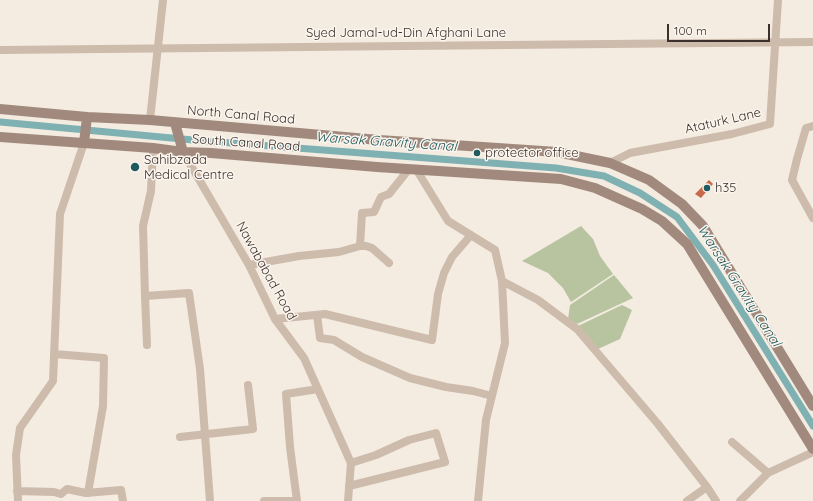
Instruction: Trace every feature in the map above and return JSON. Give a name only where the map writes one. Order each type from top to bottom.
[{"type":"main road","name":"North Canal Road","points":[[0,109],[87,117],[150,120],[176,127],[557,152],[610,162],[649,180],[682,204],[703,226],[812,403]]},
{"type":"main road","points":[[84,142],[87,117]]},
{"type":"main road","points":[[176,127],[181,149]]},
{"type":"main road","name":"South Canal Road","points":[[0,137],[181,149],[211,153],[413,169],[560,179],[595,188],[642,209],[662,221],[687,244],[813,451]]},
{"type":"street","points":[[150,120],[163,0]]},
{"type":"street","name":"Ataturk Lane","points":[[610,162],[630,153],[732,134],[770,124],[774,42],[778,0]]},
{"type":"street","name":"Syed Jamal-ud-Din Afghani Lane","points":[[0,50],[157,47],[813,42]]},
{"type":"street","points":[[813,126],[806,128],[796,159],[792,180],[813,218]]},
{"type":"street","points":[[18,501],[16,455],[20,428],[53,381],[60,214],[84,142]]},
{"type":"street","points":[[147,345],[143,226],[151,192],[153,148]]},
{"type":"street","name":"Nawababad Road","points":[[181,149],[249,265],[275,319],[304,358],[351,463],[348,501]]},
{"type":"street","points":[[360,246],[362,213],[374,212],[381,197],[389,194],[413,169],[448,221],[495,250],[502,282],[505,343],[486,420],[478,501]]},
{"type":"street","points":[[275,319],[325,314],[432,340],[438,294],[444,272],[452,257],[471,235]]},
{"type":"street","points":[[249,265],[299,256],[339,252],[360,246],[372,248],[388,263]]},
{"type":"street","points":[[502,282],[538,300],[577,329],[658,424],[708,487],[716,501]]},
{"type":"street","points":[[146,296],[189,293],[200,369],[210,501]]},
{"type":"street","points":[[317,315],[320,338],[334,340],[362,357],[410,378],[492,396]]},
{"type":"street","points":[[54,354],[104,358],[102,406],[88,493]]},
{"type":"street","points":[[180,437],[253,429],[248,385]]},
{"type":"street","points":[[264,501],[298,501],[290,447],[286,394],[318,389]]},
{"type":"street","points":[[349,486],[445,462],[436,433],[409,440],[376,455],[351,463]]},
{"type":"street","points":[[732,442],[768,473]]},
{"type":"street","points":[[740,501],[768,473],[813,451]]},
{"type":"street","points":[[687,501],[708,487]]},
{"type":"street","points":[[17,491],[54,492],[61,494],[68,489],[88,493],[121,490],[123,501]]},
{"type":"green space","points":[[581,226],[593,239],[600,256],[613,274],[571,302],[563,288],[548,273],[522,261]]},
{"type":"green space","points":[[614,275],[633,298],[577,324],[568,319],[570,305]]},
{"type":"green space","points":[[622,305],[632,310],[620,339],[598,349],[578,326]]},
{"type":"building","name":"h35","points":[[709,180],[713,184],[701,198],[695,194]]},
{"type":"waterway","name":"Warsak Gravity Canal","points":[[0,122],[193,140],[556,168],[604,176],[640,193],[677,217],[713,265],[813,426]]},
{"type":"place","name":"protector office","points":[[477,153]]},
{"type":"place","name":"Sahibzada Medical Centre","points":[[135,167]]},
{"type":"place","name":"h35","points":[[707,188]]}]
